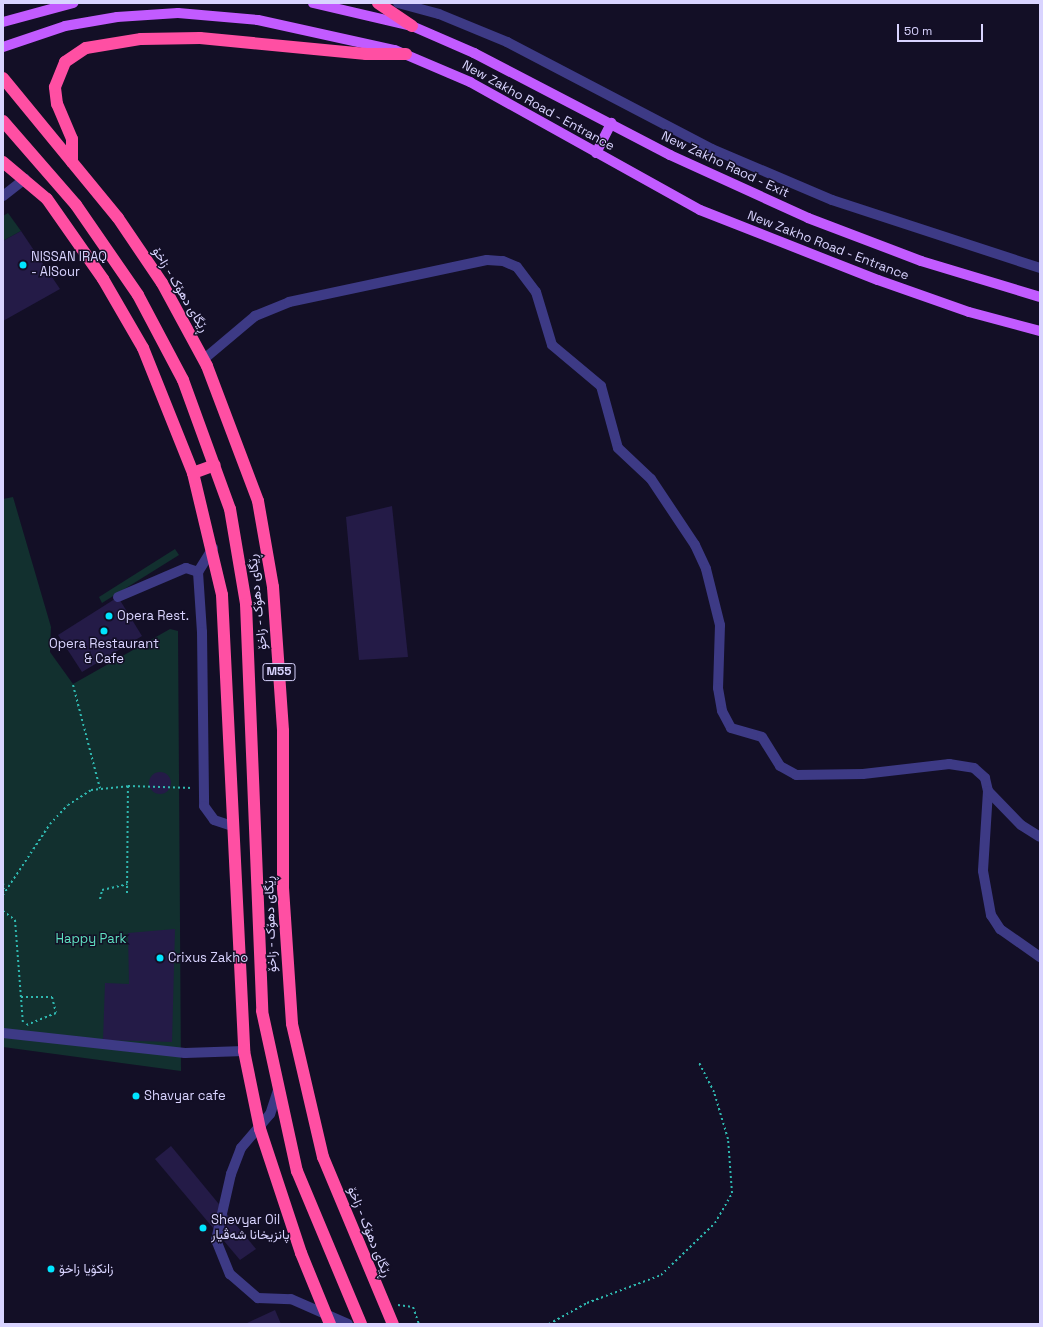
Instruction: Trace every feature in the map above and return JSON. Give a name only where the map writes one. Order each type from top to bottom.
[{"type":"highway","points":[[378,3],[412,26]]},
{"type":"highway","points":[[72,162],[72,139],[57,104],[56,87],[65,62],[86,48],[141,39],[200,38],[366,54],[406,54]]},
{"type":"highway","name":"ڕێگای دهۆک - زاخۆ","points":[[3,78],[118,218],[162,283],[204,359],[233,428],[258,501],[273,587],[284,731],[283,888],[292,1024],[323,1157],[393,1324]]},
{"type":"highway","name":"ڕێگای دهۆک - زاخۆ","points":[[3,121],[76,205],[138,295],[183,380],[230,509],[246,604],[262,1011],[278,1090],[297,1171],[361,1324]]},
{"type":"highway","points":[[3,162],[25,180],[67,223],[115,300],[143,348],[192,473],[212,548],[225,623],[234,826],[236,946],[244,1051],[260,1129],[323,1311],[330,1324]]},
{"type":"highway","points":[[192,473],[215,465]]},
{"type":"main road","points":[[3,22],[73,3]]},
{"type":"main road","name":"New Zakho Raod - Exit","points":[[313,3],[412,26],[474,53],[611,123],[808,218],[921,261],[1040,297]]},
{"type":"main road","name":"New Zakho Road - Entrance","points":[[3,47],[65,26],[117,17],[178,13],[258,20],[406,54],[470,82],[700,210],[799,251],[969,312],[1040,331]]},
{"type":"main road","points":[[596,153],[611,123]]},
{"type":"street","points":[[398,3],[439,14],[507,42],[712,149],[832,200],[1040,268]]},
{"type":"street","points":[[3,196],[25,180]]},
{"type":"street","points":[[204,359],[244,324],[278,306],[487,260],[511,263],[524,272],[536,292],[552,345],[602,386],[618,448],[650,479],[696,545],[706,569],[720,625],[718,688],[722,711],[731,728],[762,737],[780,766],[796,775],[863,774],[964,764],[985,778],[988,791],[983,871],[991,915],[1000,929],[1040,957]]},
{"type":"street","points":[[212,548],[198,572],[204,806],[214,820],[234,826]]},
{"type":"street","points":[[118,597],[186,568],[198,572]]},
{"type":"street","points":[[988,791],[1021,825],[1040,837]]},
{"type":"street","points":[[3,1033],[24,1031],[185,1053],[244,1051]]},
{"type":"street","points":[[278,1090],[270,1114],[260,1129],[241,1148],[231,1174],[216,1240],[230,1274],[258,1298],[291,1299],[323,1311],[348,1324]]},
{"type":"path","points":[[73,685],[100,789]]},
{"type":"path","points":[[3,894],[4,890],[32,847],[68,805],[91,790],[128,786],[204,788]]},
{"type":"path","points":[[127,893],[128,786]]},
{"type":"path","points":[[3,883],[4,890]]},
{"type":"path","points":[[100,899],[102,890],[127,884]]},
{"type":"path","points":[[3,910],[14,920],[24,1031],[56,1012],[52,997],[21,997]]},
{"type":"path","points":[[549,1324],[587,1304],[634,1288],[661,1275],[715,1223],[732,1193],[728,1139],[714,1092],[699,1062]]},
{"type":"path","points":[[385,1306],[413,1307],[419,1324]]},
{"type":"green space","points":[[8,213],[21,231],[3,241],[3,216]]},
{"type":"green space","name":"Happy Park","points":[[13,497],[51,627],[50,652],[73,684],[170,629],[178,631],[181,1071],[3,1047],[3,499]]},
{"type":"green space","points":[[175,549],[179,555],[102,603],[99,597]]},
{"type":"building","name":"NISSAN IRAQ - AlSour","points":[[21,231],[60,289],[3,321],[3,241]]},
{"type":"building","points":[[392,506],[408,657],[359,660],[346,517]]},
{"type":"building","name":"Opera Rest.","points":[[118,597],[142,636],[82,672],[58,635]]},
{"type":"building","points":[[160,772],[168,775],[171,783],[168,791],[160,794],[152,791],[149,783],[152,775]]},
{"type":"building","points":[[175,929],[172,1042],[103,1040],[105,983],[129,984],[128,933]]},
{"type":"building","points":[[171,1146],[256,1249],[240,1260],[155,1159]]},
{"type":"building","points":[[275,1310],[281,1324],[245,1324]]},
{"type":"place","name":"NISSAN IRAQ - AlSour","points":[[23,265]]},
{"type":"place","name":"Opera Rest.","points":[[109,616]]},
{"type":"place","name":"Opera Restaurant & Cafe","points":[[104,631]]},
{"type":"place","name":"Crixus Zakho","points":[[160,958]]},
{"type":"place","name":"Shavyar cafe","points":[[136,1096]]},
{"type":"place","name":"Shevyar Oil پانزيخانا شەڤيار","points":[[203,1228]]},
{"type":"place","name":"زانکۆیا زاخۆ","points":[[51,1269]]}]
